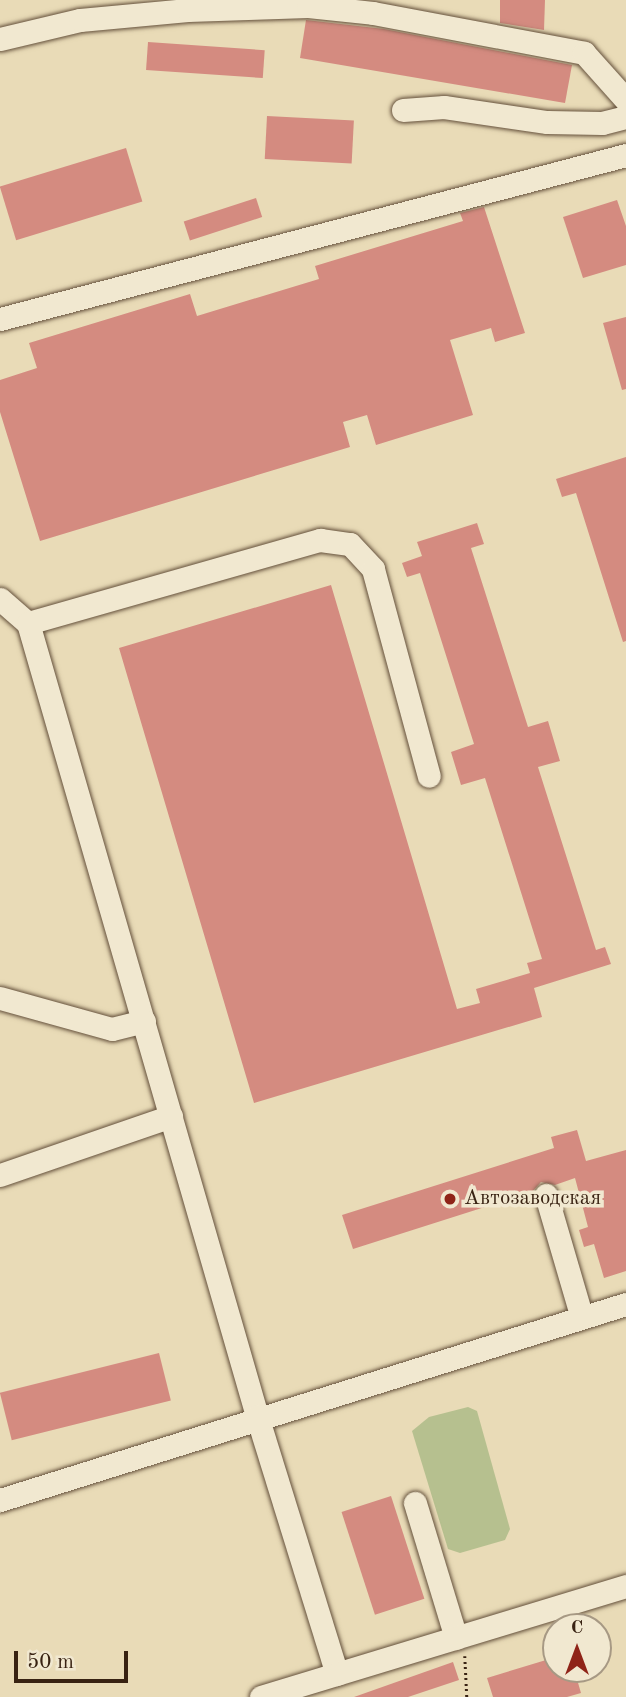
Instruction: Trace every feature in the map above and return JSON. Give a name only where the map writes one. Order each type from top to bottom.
[{"type":"street","points":[[0,39],[93,19],[188,10],[321,7],[373,12],[584,53],[626,100]]},
{"type":"street","points":[[403,110],[444,107],[547,122],[603,123],[626,117]]},
{"type":"street","points":[[0,319],[626,155]]},
{"type":"street","points":[[28,623],[320,540],[350,544],[373,569],[429,776]]},
{"type":"street","points":[[0,599],[28,623],[257,1416],[337,1674]]},
{"type":"street","points":[[0,998],[112,1029],[145,1021]]},
{"type":"street","points":[[0,1175],[172,1116]]},
{"type":"street","points":[[546,1195],[581,1315]]},
{"type":"street","points":[[0,1500],[257,1416],[581,1315],[626,1304]]},
{"type":"street","points":[[415,1503],[461,1636]]},
{"type":"street","points":[[261,1697],[626,1586]]},
{"type":"path","points":[[461,1636],[467,1697]]},
{"type":"green space","points":[[468,1407],[477,1411],[510,1529],[505,1540],[460,1553],[448,1549],[412,1431],[429,1417]]},
{"type":"building","points":[[500,0],[545,0],[544,30],[500,23]]},
{"type":"building","points":[[306,20],[384,29],[572,65],[565,103],[300,58]]},
{"type":"building","points":[[148,42],[265,50],[263,78],[146,70]]},
{"type":"building","points":[[267,116],[354,121],[352,163],[265,159]]},
{"type":"building","points":[[126,148],[142,202],[16,240],[0,187]]},
{"type":"building","points":[[256,198],[262,217],[190,241],[184,221]]},
{"type":"building","points":[[617,200],[626,226],[626,265],[583,278],[563,217]]},
{"type":"building","points":[[484,207],[525,333],[495,342],[491,328],[450,340],[473,415],[376,445],[367,415],[343,422],[350,447],[40,541],[0,412],[0,380],[37,368],[29,343],[190,294],[197,316],[319,279],[315,266],[463,221],[460,213]]},
{"type":"building","points":[[626,317],[626,389],[622,390],[603,323]]},
{"type":"building","points":[[626,457],[626,641],[623,642],[576,493],[562,497],[556,479]]},
{"type":"building","points":[[477,523],[484,544],[471,548],[528,727],[548,721],[560,761],[538,767],[596,950],[605,947],[611,964],[534,988],[542,1017],[254,1103],[119,648],[331,585],[457,1009],[480,1003],[476,989],[530,973],[527,963],[542,959],[485,778],[461,785],[451,752],[474,744],[420,573],[407,577],[402,563],[422,556],[417,542]]},
{"type":"building","points":[[577,1130],[586,1161],[626,1150],[626,1271],[604,1278],[594,1244],[584,1247],[579,1230],[588,1227],[575,1178],[555,1185],[541,1182],[532,1192],[353,1249],[342,1215],[554,1148],[551,1137]]},
{"type":"building","points":[[159,1353],[171,1401],[12,1440],[0,1393]]},
{"type":"building","points":[[391,1496],[424,1599],[375,1615],[342,1512]]},
{"type":"building","points":[[542,1661],[542,1683],[578,1683],[581,1693],[567,1697],[493,1697],[487,1678]]},
{"type":"building","points":[[453,1662],[459,1680],[408,1697],[354,1697]]},
{"type":"place","name":"Автозаводская","points":[[450,1199]]}]
